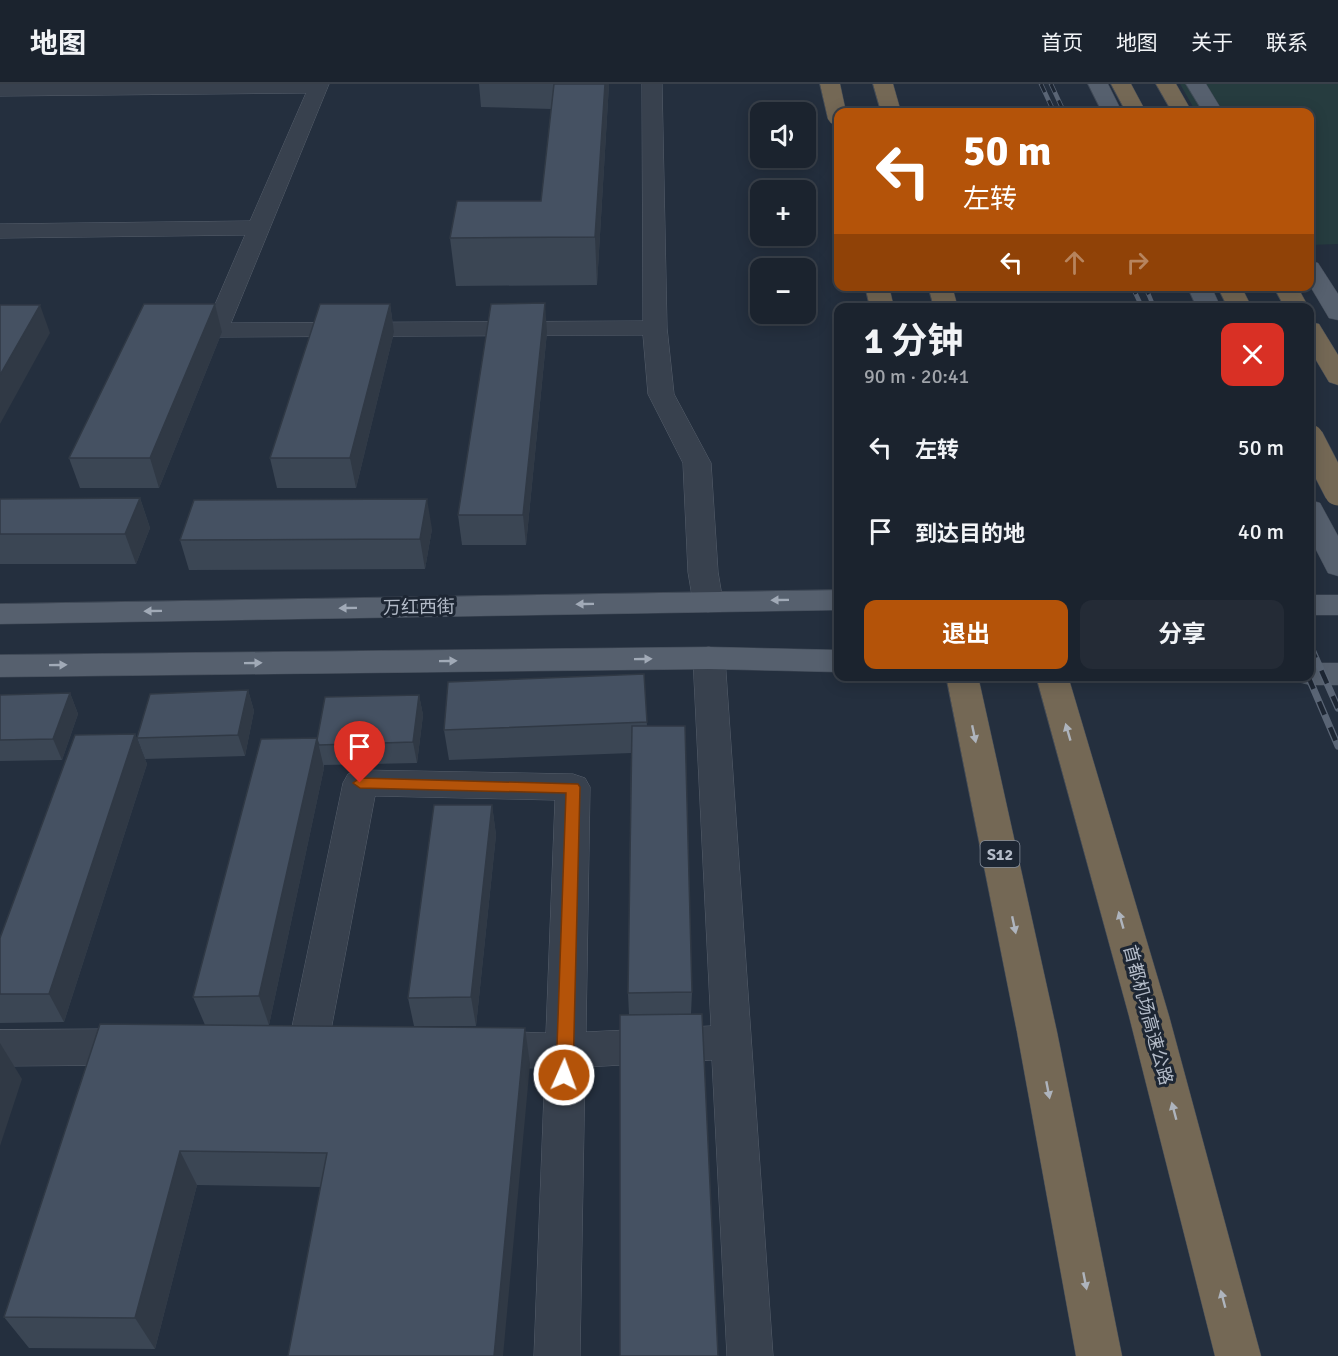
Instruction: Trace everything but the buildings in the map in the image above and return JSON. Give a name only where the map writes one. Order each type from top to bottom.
[{"type":"highway","points":[[830,84],[835,108]]},
{"type":"highway","points":[[883,84],[890,108]]},
{"type":"highway","points":[[1121,84],[1134,108]]},
{"type":"highway","points":[[1166,84],[1180,108]]},
{"type":"highway","points":[[1314,335],[1338,377]]},
{"type":"highway","points":[[1314,446],[1338,492]]},
{"type":"highway","name":"S12","points":[[963,681],[1037,1032],[1099,1356]]},
{"type":"highway","name":"首都机场高速公路","points":[[1053,681],[1149,1016],[1238,1356]]},
{"type":"main road","points":[[1098,84],[1110,108]]},
{"type":"main road","points":[[1196,84],[1211,108]]},
{"type":"main road","points":[[1314,274],[1338,313]]},
{"type":"main road","points":[[1314,517],[1338,566]]},
{"type":"main road","name":"万红西街","points":[[0,614],[834,600]]},
{"type":"main road","points":[[1314,605],[1338,606]]},
{"type":"main road","points":[[0,666],[709,658],[834,662]]},
{"type":"main road","points":[[1314,674],[1338,674]]},
{"type":"street","points":[[652,84],[655,328],[661,394],[697,463],[703,572],[708,602]]},
{"type":"street","points":[[0,90],[318,86],[216,330],[655,328]]},
{"type":"street","points":[[0,231],[258,228]]},
{"type":"street","points":[[709,658],[750,1356]]},
{"type":"street","points":[[308,1046],[360,783],[573,787],[557,1356]]},
{"type":"street","points":[[448,1049],[565,1051],[731,1042]]},
{"type":"street","points":[[0,1048],[166,1047]]},
{"type":"green space","points":[[1180,84],[1338,84],[1338,244],[1314,245],[1314,108],[1194,108]]},
{"type":"railway","points":[[1041,84],[1052,108]]},
{"type":"railway","points":[[1051,84],[1062,108]]},
{"type":"railway","points":[[1134,291],[1140,303]]},
{"type":"railway","points":[[1147,291],[1152,303]]},
{"type":"railway","points":[[1314,654],[1338,708]]},
{"type":"railway","points":[[1310,681],[1338,746]]},
{"type":"route","points":[[360,783],[573,787],[564,1075]]}]
